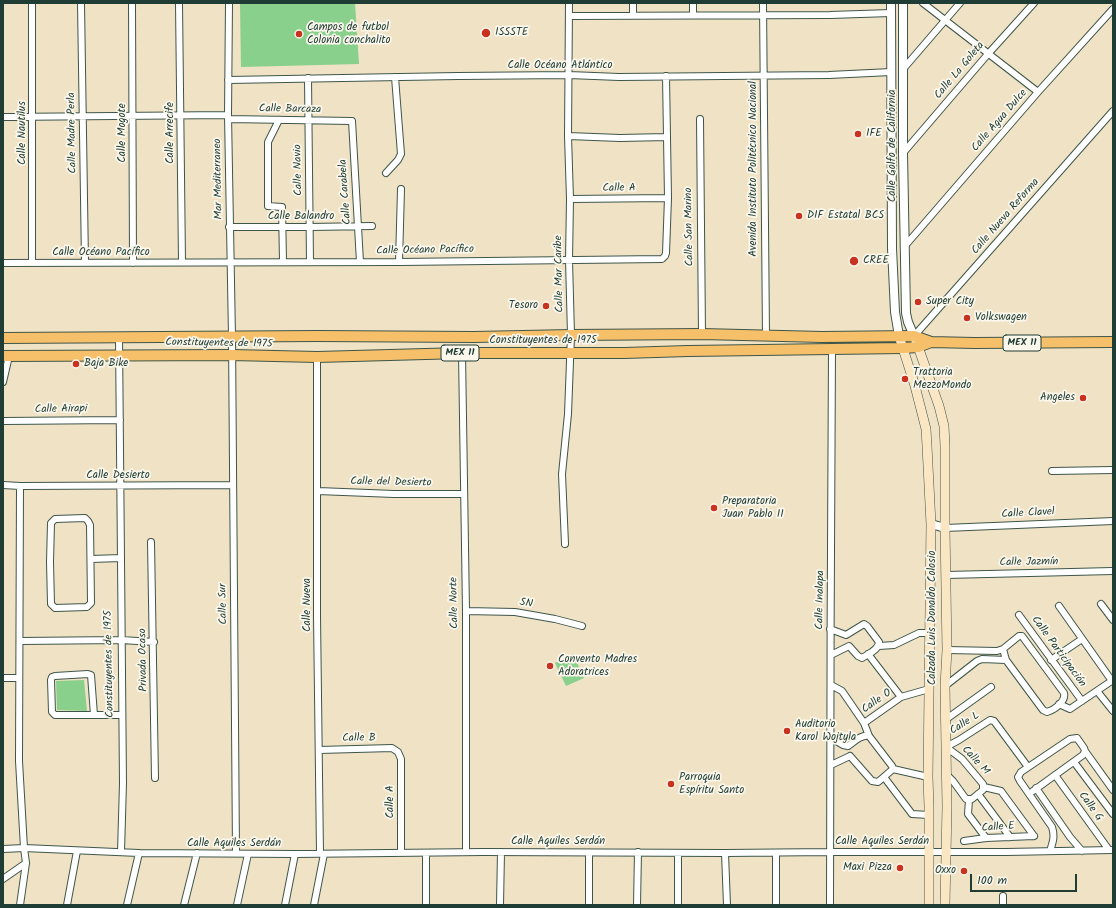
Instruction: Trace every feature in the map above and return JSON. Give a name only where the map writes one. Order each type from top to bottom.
[{"type":"main road","name":"Constituyentes de 1975","points":[[3,338],[474,337],[702,334],[766,336],[899,336]]},
{"type":"main road","name":"MEX 11","points":[[899,336],[914,336],[931,342],[1113,342]]},
{"type":"main road","name":"Calzada Luis Donaldo Colosio","points":[[899,336],[915,386],[926,429],[931,524],[928,777],[929,905]]},
{"type":"main road","name":"Calzada Luis Donaldo Colosio","points":[[914,336],[939,406],[944,426],[944,528],[947,650],[945,686],[947,806],[945,905]]},
{"type":"main road","name":"MEX 11","points":[[918,347],[931,342]]},
{"type":"main road","name":"Constituyentes de 1975","points":[[6,356],[232,355],[317,357],[462,353],[624,353],[918,347]]},
{"type":"main road","points":[[929,689],[945,686]]},
{"type":"main road","points":[[929,811],[947,806]]},
{"type":"street","name":"Calle Nautilus","points":[[32,3],[32,263]]},
{"type":"street","name":"Calle Madre Perla","points":[[82,3],[85,263]]},
{"type":"street","name":"Calle Mogote","points":[[132,3],[133,263]]},
{"type":"street","name":"Calle Arrecife","points":[[179,3],[182,262]]},
{"type":"street","name":"Mar Mediterraneo","points":[[229,3],[228,117],[232,355]]},
{"type":"street","name":"Calle Mar Caribe","points":[[565,544],[562,474],[568,414],[571,335],[568,136],[569,3]]},
{"type":"street","points":[[633,3],[633,16]]},
{"type":"street","points":[[692,15],[693,3]]},
{"type":"street","name":"Avenida Instituto Politécnico Nacional","points":[[763,3],[764,256],[766,336]]},
{"type":"street","name":"Calle Golfo de California","points":[[891,3],[892,248],[895,312],[899,336]]},
{"type":"street","name":"Calle Golfo de California","points":[[903,3],[903,153],[906,313],[914,336]]},
{"type":"street","points":[[923,3],[1038,92]]},
{"type":"street","points":[[891,72],[904,68],[960,3]]},
{"type":"street","name":"Calle La Goleta","points":[[903,153],[1034,3]]},
{"type":"street","name":"Calle Agua Dulce","points":[[904,248],[1038,92],[1113,9]]},
{"type":"street","points":[[570,16],[763,16],[891,13]]},
{"type":"street","name":"Calle Océano Atlántico","points":[[228,80],[569,75],[619,77],[764,76],[891,72]]},
{"type":"street","name":"Calle Océano Pacífico","points":[[3,263],[399,262],[662,259],[666,252],[668,198],[666,76]]},
{"type":"street","points":[[386,174],[401,154],[395,77]]},
{"type":"street","name":"Calle Navio","points":[[308,78],[310,262]]},
{"type":"street","name":"Calle Nueva Reforma","points":[[914,336],[1113,111]]},
{"type":"street","name":"Calle Barcaza","points":[[3,117],[181,116],[308,121],[352,121]]},
{"type":"street","points":[[279,120],[268,142],[268,206],[282,207],[283,262]]},
{"type":"street","name":"Calle San Marino","points":[[700,120],[702,334]]},
{"type":"street","name":"Calle Carabela","points":[[352,121],[360,262]]},
{"type":"street","points":[[568,136],[667,137]]},
{"type":"street","points":[[892,157],[903,153]]},
{"type":"street","points":[[399,262],[401,189]]},
{"type":"street","name":"Calle A","points":[[570,199],[668,198]]},
{"type":"street","name":"Calle Balandro","points":[[229,226],[372,226]]},
{"type":"street","points":[[892,248],[904,248]]},
{"type":"street","name":"Constituyentes de 1975","points":[[119,337],[122,715],[121,852]]},
{"type":"street","name":"Calle Inalapa","points":[[830,905],[832,349]]},
{"type":"street","name":"Calle Norte","points":[[462,353],[466,611],[466,852]]},
{"type":"street","name":"Calle Sur","points":[[232,355],[236,853]]},
{"type":"street","points":[[3,382],[6,356]]},
{"type":"street","name":"Calle Nueva","points":[[314,905],[322,854],[319,750],[317,357]]},
{"type":"street","name":"Calle Airapi","points":[[3,421],[120,420]]},
{"type":"street","points":[[1052,471],[1113,470]]},
{"type":"street","name":"Calle Desierto","points":[[3,485],[232,485]]},
{"type":"street","points":[[20,486],[20,760],[26,864],[20,905]]},
{"type":"street","name":"Calle del Desierto","points":[[318,491],[464,494]]},
{"type":"street","points":[[85,518],[88,521],[90,525],[91,559],[90,606],[55,608],[51,604],[50,562],[51,523],[53,520],[85,518]]},
{"type":"street","name":"Calle Clavel","points":[[944,528],[1113,521]]},
{"type":"street","points":[[931,524],[944,528]]},
{"type":"street","name":"Privada Ocaso","points":[[151,542],[154,642],[155,778]]},
{"type":"street","points":[[91,559],[121,558]]},
{"type":"street","name":"Calle Jazmín","points":[[946,575],[1113,571]]},
{"type":"street","points":[[1101,604],[1113,620]]},
{"type":"street","points":[[1059,606],[1112,681],[1070,709],[1059,704]]},
{"type":"street","name":"SN","points":[[466,611],[515,612],[555,619],[582,626]]},
{"type":"street","name":"Calle Participación","points":[[1019,615],[1082,701]]},
{"type":"street","points":[[846,635],[864,624],[879,642],[879,646]]},
{"type":"street","points":[[830,629],[846,635]]},
{"type":"street","points":[[846,635],[849,646],[860,658],[862,658],[879,646],[894,645],[919,633],[929,633]]},
{"type":"street","points":[[947,650],[996,651],[1003,649],[1019,636],[1022,636],[1055,681],[1064,697],[1052,711],[1047,712],[1043,710],[1006,660],[1003,649]]},
{"type":"street","points":[[1051,660],[1082,639]]},
{"type":"street","points":[[20,641],[121,640],[154,642]]},
{"type":"street","points":[[831,655],[849,646]]},
{"type":"street","points":[[868,654],[901,697]]},
{"type":"street","points":[[945,686],[977,661],[982,659],[1006,660]]},
{"type":"street","points":[[94,715],[91,675],[52,677],[52,712],[55,715],[94,715],[122,715]]},
{"type":"street","points":[[3,678],[19,678]]},
{"type":"street","points":[[831,684],[842,691],[864,723],[868,736],[893,769],[928,777]]},
{"type":"street","points":[[945,720],[991,687]]},
{"type":"street","name":"Calle O","points":[[864,723],[901,697],[929,689]]},
{"type":"street","points":[[1098,691],[1113,711]]},
{"type":"street","name":"Calle L","points":[[946,747],[990,720],[994,721],[1028,767]]},
{"type":"street","points":[[848,746],[860,737],[865,735],[868,736]]},
{"type":"street","points":[[831,738],[843,745],[848,746]]},
{"type":"street","points":[[1050,851],[1054,838],[1052,827],[1018,777],[1021,772],[1070,739],[1077,738],[1113,790]]},
{"type":"street","points":[[848,746],[850,756],[872,781],[878,782],[893,769]]},
{"type":"street","name":"Calle M","points":[[946,747],[962,759],[984,787],[983,790],[969,800]]},
{"type":"street","name":"Calle B","points":[[319,750],[392,748],[398,752]]},
{"type":"street","points":[[1029,794],[1074,762],[1083,755],[1085,751]]},
{"type":"street","name":"Calle A","points":[[398,752],[401,759],[401,853]]},
{"type":"street","points":[[831,765],[850,756]]},
{"type":"street","points":[[1074,762],[1112,811]]},
{"type":"street","name":"Calle G","points":[[1055,775],[1111,850]]},
{"type":"street","points":[[946,776],[953,781],[966,799],[969,800],[968,814],[986,838]]},
{"type":"street","points":[[884,777],[912,814],[929,811]]},
{"type":"street","name":"Calle E","points":[[964,841],[986,838],[1034,836],[1001,791],[984,787]]},
{"type":"street","points":[[1036,788],[1070,837],[1082,851]]},
{"type":"street","points":[[978,794],[1010,837]]},
{"type":"street","name":"Calle Aquiles Serdán","points":[[3,849],[24,848],[139,853],[248,854],[466,852],[776,853],[1111,850]]},
{"type":"street","points":[[67,905],[77,851]]},
{"type":"street","points":[[500,905],[501,852]]},
{"type":"street","points":[[589,852],[589,905]]},
{"type":"street","points":[[637,905],[638,852]]},
{"type":"street","points":[[127,905],[139,853]]},
{"type":"street","points":[[184,905],[197,853]]},
{"type":"street","points":[[426,853],[426,905]]},
{"type":"street","points":[[678,853],[678,905]]},
{"type":"street","points":[[725,853],[727,905]]},
{"type":"street","points":[[776,853],[776,905]]},
{"type":"street","points":[[237,905],[248,854]]},
{"type":"street","points":[[285,905],[295,854]]},
{"type":"street","points":[[3,879],[26,864]]},
{"type":"street","points":[[1003,896],[1003,905]]},
{"type":"green space","name":"Campos de futbol Colonia conchalito","points":[[240,3],[355,3],[359,64],[241,67]]},
{"type":"green space","points":[[573,654],[584,678],[566,686],[555,663]]},
{"type":"green space","points":[[84,680],[87,711],[57,710],[56,681]]},
{"type":"place","name":"ISSSTE","points":[[486,33]]},
{"type":"place","name":"Campos de futbol Colonia conchalito","points":[[299,34]]},
{"type":"place","name":"IFE","points":[[858,134]]},
{"type":"place","name":"DIF Estatal BCS","points":[[799,216]]},
{"type":"place","name":"CREE","points":[[854,261]]},
{"type":"place","name":"Super City","points":[[918,302]]},
{"type":"place","name":"Tesoro","points":[[546,306]]},
{"type":"place","name":"Volkswagen","points":[[967,318]]},
{"type":"place","name":"Baja Bike","points":[[76,364]]},
{"type":"place","name":"Trattoria MezzoMondo","points":[[905,379]]},
{"type":"place","name":"Angeles","points":[[1083,398]]},
{"type":"place","name":"Preparatoria Juan Pablo II","points":[[714,508]]},
{"type":"place","name":"Convento Madres Adoratrices","points":[[550,666]]},
{"type":"place","name":"Auditorio Karol Wojtyla","points":[[787,731]]},
{"type":"place","name":"Parroquia Espíritu Santo","points":[[671,784]]},
{"type":"place","name":"Maxi Pizza","points":[[900,868]]},
{"type":"place","name":"Oxxo","points":[[964,871]]}]
